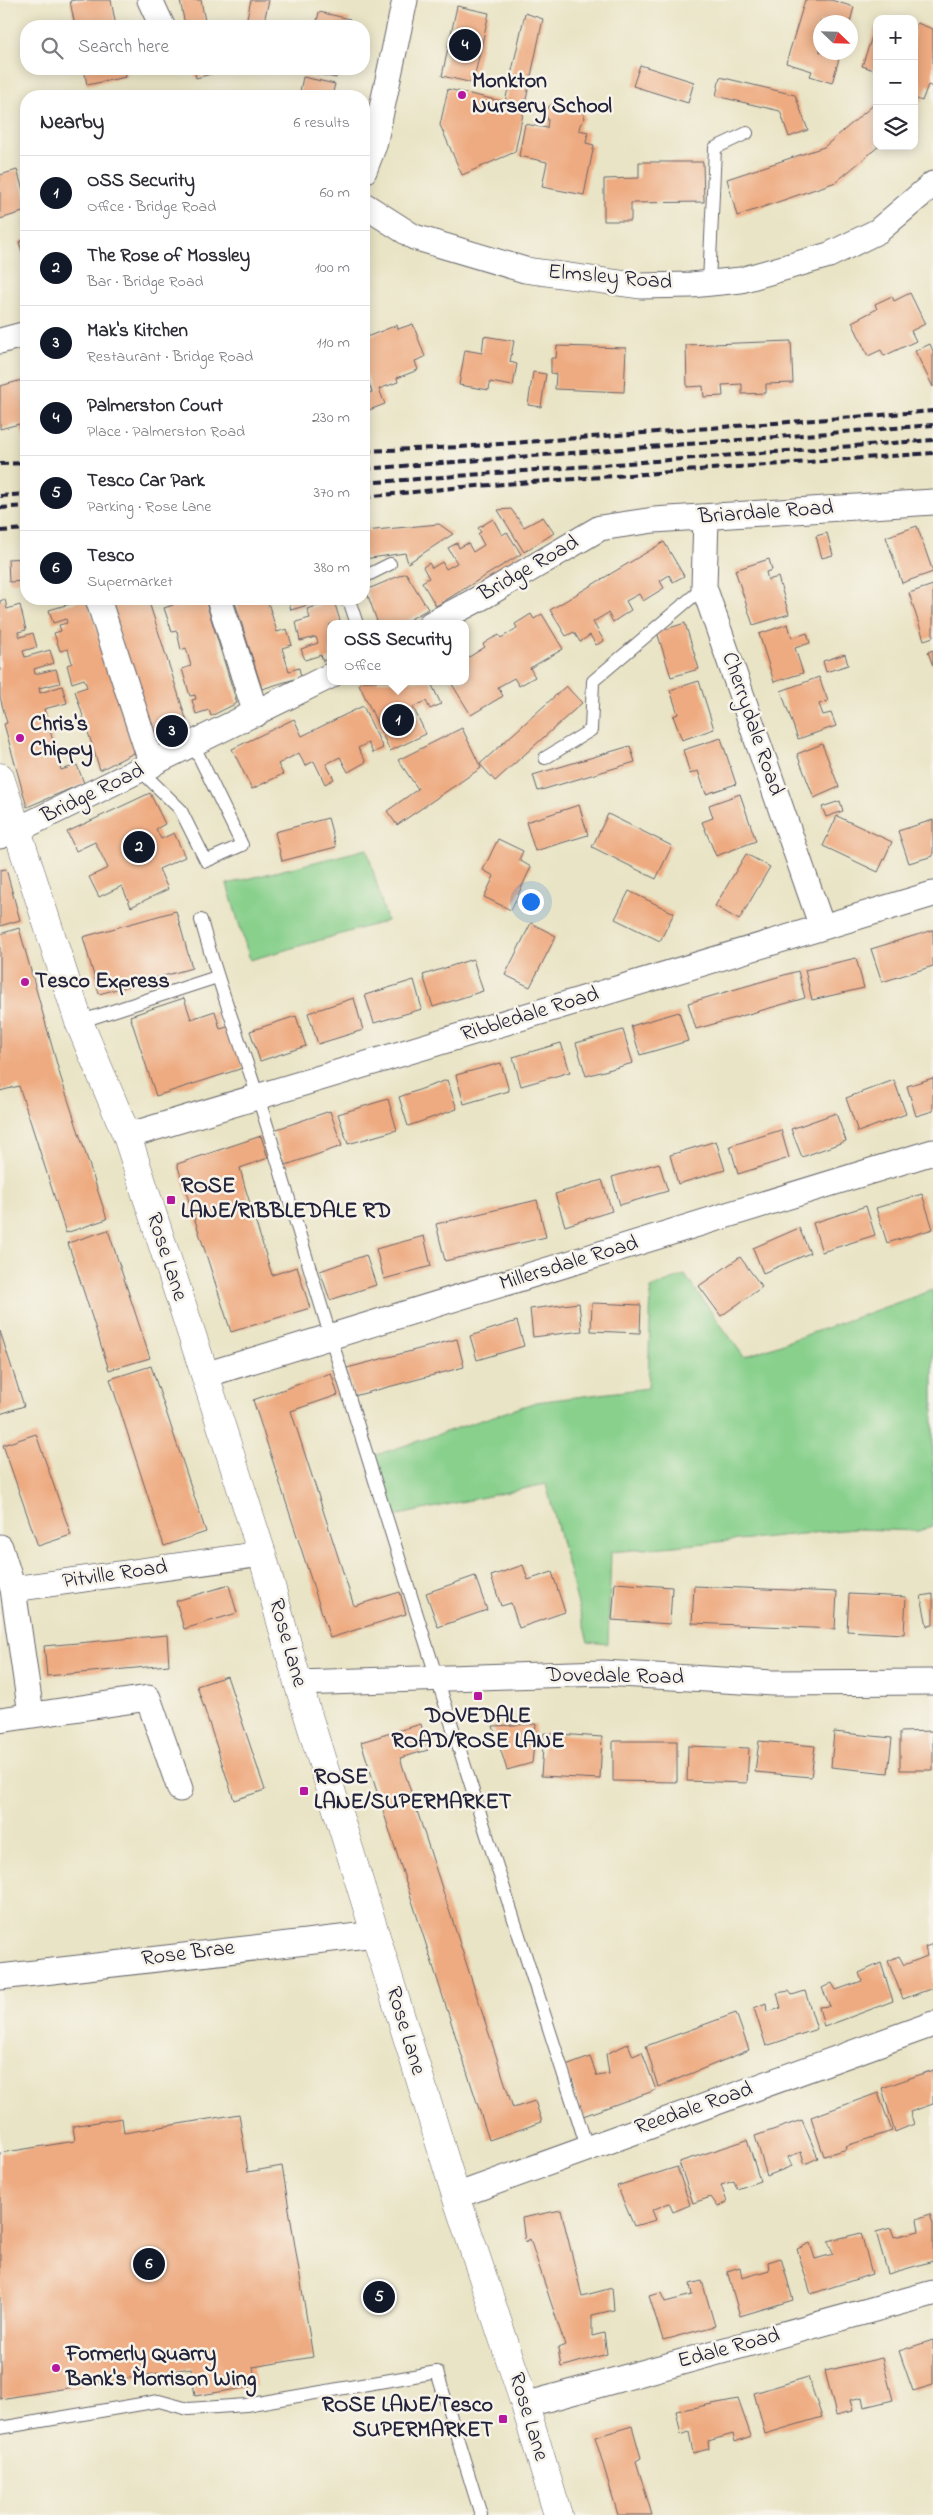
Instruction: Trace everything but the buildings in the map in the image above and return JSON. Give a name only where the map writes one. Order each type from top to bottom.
[{"type":"street","points":[[150,0],[159,20]]},
{"type":"street","points":[[370,156],[374,145],[405,0]]},
{"type":"street","name":"Elmsley Road","points":[[370,209],[414,237],[525,270],[641,286],[709,283],[741,280],[829,255],[878,231],[933,184]]},
{"type":"street","points":[[0,341],[20,336]]},
{"type":"street","name":"Briardale Road","points":[[600,528],[654,520],[933,502]]},
{"type":"street","name":"Cherrydale Road","points":[[706,517],[704,587],[822,927]]},
{"type":"street","name":"Bridge Road","points":[[439,620],[484,596],[600,528]]},
{"type":"street","points":[[100,605],[146,768]]},
{"type":"street","points":[[221,605],[256,714]]},
{"type":"street","name":"Bridge Road","points":[[9,833],[146,768],[327,678]]},
{"type":"street","name":"Rose Lane","points":[[0,777],[9,833],[79,1022],[127,1136],[205,1376],[262,1554],[298,1684],[456,2196],[525,2405],[558,2515]]},
{"type":"street","name":"Ribbledale Road","points":[[127,1136],[933,894]]},
{"type":"street","name":"Millersdale Road","points":[[205,1376],[933,1152]]},
{"type":"street","points":[[0,1547],[13,1589],[31,1714]]},
{"type":"street","name":"Pitville Road","points":[[13,1589],[262,1554]]},
{"type":"street","name":"Dovedale Road","points":[[298,1684],[603,1673],[773,1683],[933,1682]]},
{"type":"street","points":[[0,1720],[148,1698],[180,1789]]},
{"type":"street","name":"Rose Brae","points":[[0,1977],[376,1934]]},
{"type":"street","name":"Reedale Road","points":[[456,2196],[587,2147],[933,2024]]},
{"type":"street","name":"Edale Road","points":[[525,2405],[933,2293]]},
{"type":"lane","points":[[709,283],[714,148],[747,133]]},
{"type":"lane","points":[[370,574],[390,564]]},
{"type":"lane","points":[[545,758],[591,730],[594,681],[704,587]]},
{"type":"lane","points":[[350,605],[356,620]]},
{"type":"lane","points":[[146,768],[180,809],[206,861],[242,845],[194,744]]},
{"type":"lane","points":[[201,920],[217,977],[259,1096],[330,1337],[436,1679],[587,2147]]},
{"type":"lane","points":[[79,1022],[217,977]]},
{"type":"lane","points":[[0,2428],[159,2401],[188,2409],[246,2405],[437,2372],[481,2515]]},
{"type":"green space","points":[[367,849],[387,921],[250,960],[227,884]]},
{"type":"green space","points":[[685,1275],[744,1357],[933,1290],[933,1526],[918,1531],[854,1529],[611,1552],[608,1644],[588,1642],[546,1484],[394,1516],[373,1456],[536,1402],[648,1388],[651,1288]]},
{"type":"railway","points":[[370,451],[460,447],[933,411]]},
{"type":"railway","points":[[370,469],[933,425]]},
{"type":"railway","points":[[370,483],[933,440]]},
{"type":"railway","points":[[370,496],[463,487],[933,453]]},
{"type":"railway","points":[[0,464],[20,463]]},
{"type":"railway","points":[[0,496],[20,494]]},
{"type":"railway","points":[[0,508],[20,506]]},
{"type":"railway","points":[[0,531],[20,529]]},
{"type":"place","name":"Palmerston Court","points":[[465,45]]},
{"type":"place","name":"Monkton Nursery School","points":[[462,95]]},
{"type":"place","name":"OSS Security","points":[[398,720]]},
{"type":"place","name":"Mak's Kitchen","points":[[172,731]]},
{"type":"place","name":"Chris's Chippy","points":[[20,738]]},
{"type":"place","name":"The Rose of Mossley","points":[[139,847]]},
{"type":"place","name":"Tesco Express","points":[[25,982]]},
{"type":"place","name":"ROSE LANE/RIBBLEDALE RD","points":[[171,1200]]},
{"type":"place","name":"DOVEDALE ROAD/ROSE LANE","points":[[478,1696]]},
{"type":"place","name":"ROSE LANE/SUPERMARKET","points":[[304,1791]]},
{"type":"place","name":"Tesco","points":[[149,2264]]},
{"type":"place","name":"Tesco Car Park","points":[[379,2297]]},
{"type":"place","name":"Formerly Quarry Bank's Morrison Wing","points":[[56,2368]]},
{"type":"place","name":"ROSE LANE/Tesco SUPERMARKET","points":[[503,2419]]}]
